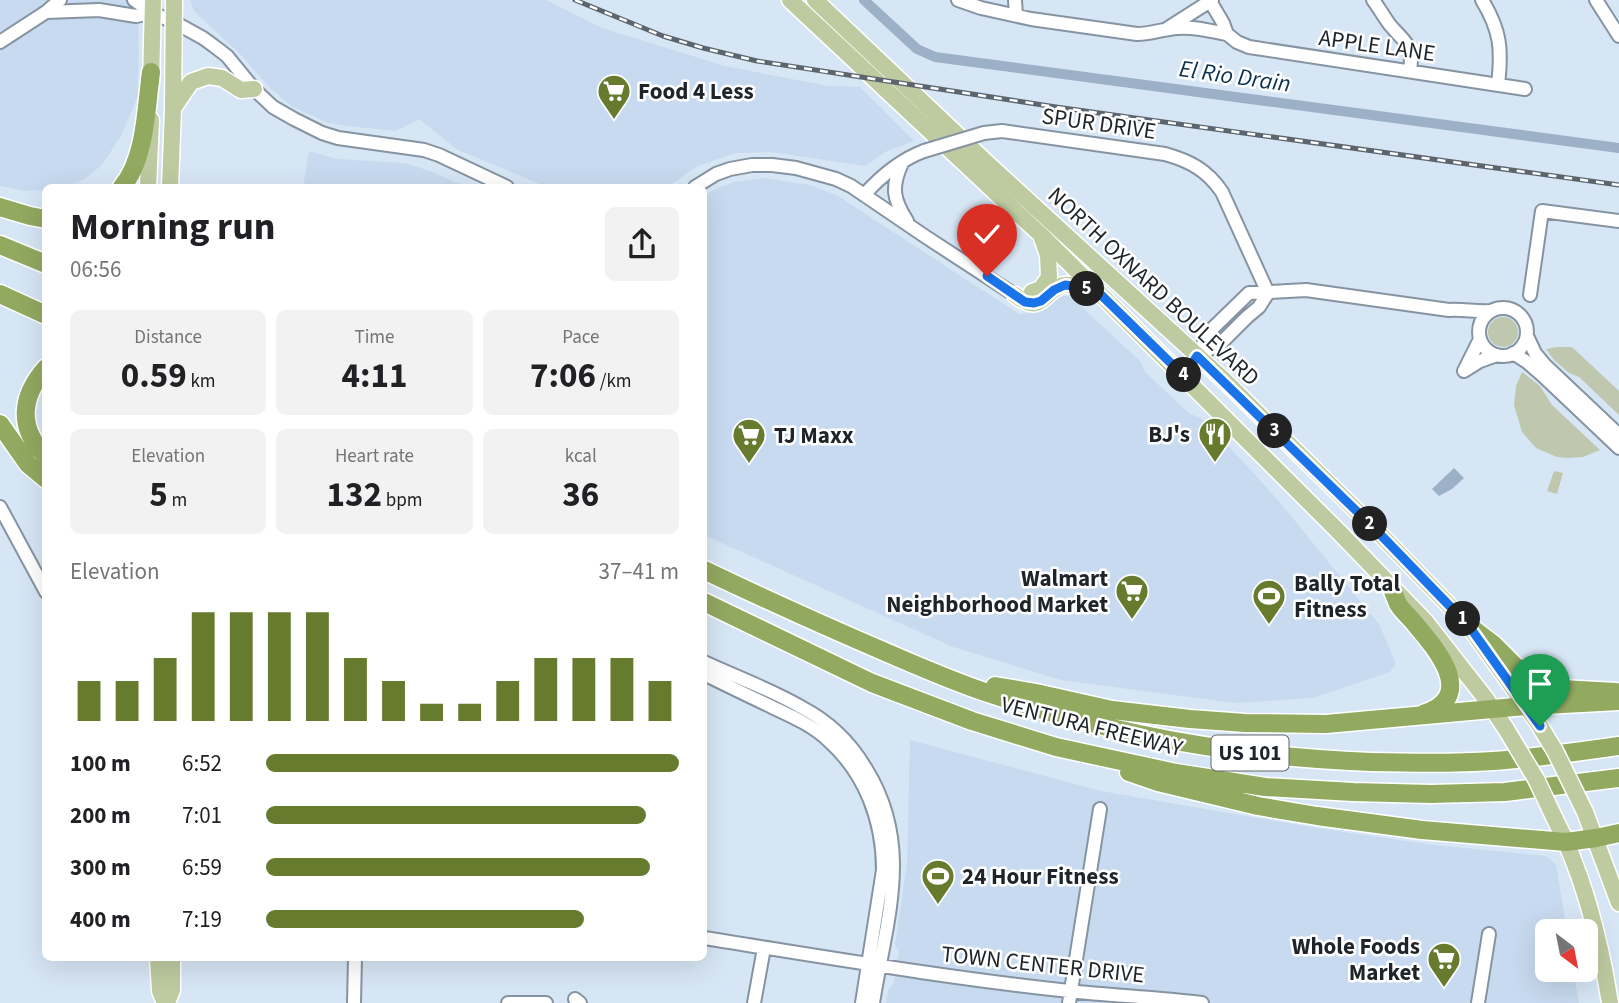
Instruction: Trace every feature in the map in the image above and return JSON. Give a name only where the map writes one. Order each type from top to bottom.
[{"type":"highway","points":[[124,184],[134,167],[141,146],[151,72]]},
{"type":"highway","points":[[0,207],[42,218]]},
{"type":"highway","points":[[0,245],[42,262]]},
{"type":"highway","points":[[0,294],[42,313]]},
{"type":"highway","points":[[42,372],[35,380],[27,398],[25,412],[34,442],[42,451]]},
{"type":"highway","points":[[0,424],[28,464],[42,476]]},
{"type":"highway","name":"VENTURA FREEWAY","points":[[707,571],[831,629],[989,694],[1054,714],[1176,741],[1279,756],[1393,763],[1492,761],[1619,746]]},
{"type":"highway","points":[[1392,589],[1399,605],[1430,641],[1443,661],[1451,680],[1450,690],[1440,707],[1413,717]]},
{"type":"highway","name":"VENTURA FREEWAY","points":[[707,603],[872,683],[972,721],[1056,747],[1176,773],[1252,785],[1431,794],[1505,792],[1619,778]]},
{"type":"highway","points":[[1469,626],[1515,666],[1536,680],[1561,689],[1619,692]]},
{"type":"highway","points":[[946,678],[1036,693],[1112,710],[1245,723],[1326,724],[1526,706],[1619,701]]},
{"type":"highway","points":[[1056,747],[1158,782],[1258,806],[1317,816],[1422,830],[1566,842],[1619,833]]},
{"type":"main road","points":[[170,184],[174,0]]},
{"type":"main road","name":"NORTH OXNARD BOULEVARD","points":[[790,0],[1041,234],[1338,531],[1424,621],[1455,658],[1506,729],[1536,779],[1566,842],[1592,915],[1610,1003]]},
{"type":"main road","name":"NORTH OXNARD BOULEVARD","points":[[815,0],[1197,356],[1376,530],[1469,626],[1555,751],[1585,812],[1619,903]]},
{"type":"main road","points":[[148,184],[151,153],[152,6]]},
{"type":"main road","points":[[173,109],[191,82],[208,76],[222,78],[241,90],[254,89]]},
{"type":"main road","points":[[1016,295],[1035,292],[1048,281],[1048,255],[1041,234]]},
{"type":"main road","points":[[1016,295],[1025,302],[1034,303],[1065,285],[1095,289]]},
{"type":"main road","points":[[158,961],[160,991],[166,1003]]},
{"type":"main road","points":[[166,1003],[172,990],[172,961]]},
{"type":"street","points":[[0,42],[60,0]]},
{"type":"street","points":[[134,0],[152,6],[203,38],[227,56],[254,89],[281,112],[322,133],[358,142],[424,150],[501,184]]},
{"type":"street","name":"APPLE LANE","points":[[958,0],[1031,19],[1138,34],[1195,28],[1227,34],[1249,47],[1525,89]]},
{"type":"street","points":[[1015,0],[1016,15]]},
{"type":"street","points":[[1373,0],[1386,20],[1408,44],[1410,71]]},
{"type":"street","points":[[1482,0],[1498,36],[1501,59],[1498,85]]},
{"type":"street","points":[[1596,0],[1619,36]]},
{"type":"street","points":[[1164,31],[1211,1],[1227,34]]},
{"type":"street","points":[[46,12],[99,10],[136,16],[152,6]]},
{"type":"street","name":"SPUR DRIVE","points":[[864,195],[887,172],[904,160],[924,151],[984,133],[1002,131],[1166,154],[1185,159],[1201,169],[1222,192],[1268,293]]},
{"type":"street","points":[[904,160],[894,189],[909,226]]},
{"type":"street","points":[[700,184],[716,174],[752,165],[805,170],[836,179],[1016,295]]},
{"type":"street","points":[[1530,295],[1542,211],[1619,221]]},
{"type":"street","points":[[1184,376],[1197,356],[1221,343],[1259,307],[1268,293],[1306,290],[1473,312],[1504,308],[1516,312],[1524,322],[1535,353],[1545,365],[1619,435]]},
{"type":"street","points":[[1449,310],[1463,317],[1489,351],[1497,355],[1513,354],[1527,336]]},
{"type":"street","points":[[1490,311],[1480,323],[1479,336],[1464,371],[1497,355]]},
{"type":"street","points":[[1513,354],[1542,375],[1619,449]]},
{"type":"street","points":[[0,506],[42,585]]},
{"type":"street","points":[[707,663],[801,706],[827,724],[848,743],[874,780],[889,819],[894,859],[891,898],[862,1003]]},
{"type":"street","points":[[707,675],[813,729],[841,753],[863,784],[880,827],[883,851],[873,1003]]},
{"type":"street","points":[[1070,997],[1100,808]]},
{"type":"street","points":[[1478,1003],[1489,934]]},
{"type":"street","name":"TOWN CENTER DRIVE","points":[[707,938],[1070,997],[1168,999],[1202,1003]]},
{"type":"street","points":[[754,1003],[764,948]]},
{"type":"street","points":[[354,1003],[355,961]]},
{"type":"street","points":[[508,1003],[546,1003]]},
{"type":"shaded area","points":[[0,0],[139,0],[138,96],[121,136],[102,165],[83,180],[72,184],[42,184],[42,190],[25,191],[0,186]]},
{"type":"shaded area","points":[[190,0],[546,0],[602,28],[725,66],[828,86],[860,87],[914,141],[885,152],[866,166],[770,152],[736,153],[698,166],[671,184],[540,184],[458,150],[419,119],[395,131],[328,123],[291,106],[194,11]]},
{"type":"shaded area","points":[[309,151],[337,159],[405,163],[459,184],[304,184]]},
{"type":"shaded area","points":[[764,178],[811,185],[838,196],[1019,314],[1037,312],[1061,296],[1069,296],[1141,362],[1145,372],[1190,414],[1201,418],[1282,505],[1379,624],[1396,664],[1390,672],[1313,698],[1235,703],[1061,680],[953,647],[707,536],[707,194],[733,182]]},
{"type":"shaded area","points":[[1454,468],[1464,478],[1439,496],[1432,489]]},
{"type":"shaded area","points":[[910,740],[1101,791],[1316,828],[1434,845],[1546,856],[1556,864],[1565,919],[1535,919],[1535,982],[1575,982],[1579,1003],[886,1003],[899,952],[895,945],[907,863]]},
{"type":"green space","points":[[1503,317],[1509,318],[1517,326],[1517,338],[1509,346],[1503,347],[1497,346],[1489,338],[1488,332],[1489,326],[1497,318]]},
{"type":"green space","points":[[1572,347],[1619,391],[1619,415],[1579,377],[1569,373],[1554,360],[1546,349]]},
{"type":"green space","points":[[1522,372],[1540,386],[1552,405],[1600,450],[1583,457],[1568,458],[1557,457],[1536,448],[1522,432],[1514,405],[1516,386]]},
{"type":"green space","points":[[1554,471],[1563,473],[1557,494],[1547,491]]},
{"type":"waterway","name":"El Rio Drain","points":[[864,0],[917,49],[935,57],[1619,148]]},
{"type":"railway","points":[[575,0],[663,36],[757,61],[1056,107],[1619,185]]},
{"type":"place","name":"Food 4 Less","points":[[614,121]]},
{"type":"place","name":"BJ's","points":[[1215,464]]},
{"type":"place","name":"TJ Maxx","points":[[749,465]]},
{"type":"place","name":"Walmart Neighborhood Market","points":[[1132,621]]},
{"type":"place","name":"Bally Total Fitness","points":[[1269,626]]},
{"type":"place","name":"24 Hour Fitness","points":[[938,906]]},
{"type":"place","name":"Whole Foods Market","points":[[1444,989]]},
{"type":"route","points":[[987,276],[1025,302],[1041,301],[1065,285],[1095,289],[1184,376],[1197,356],[1376,530],[1469,626],[1540,726]]}]
